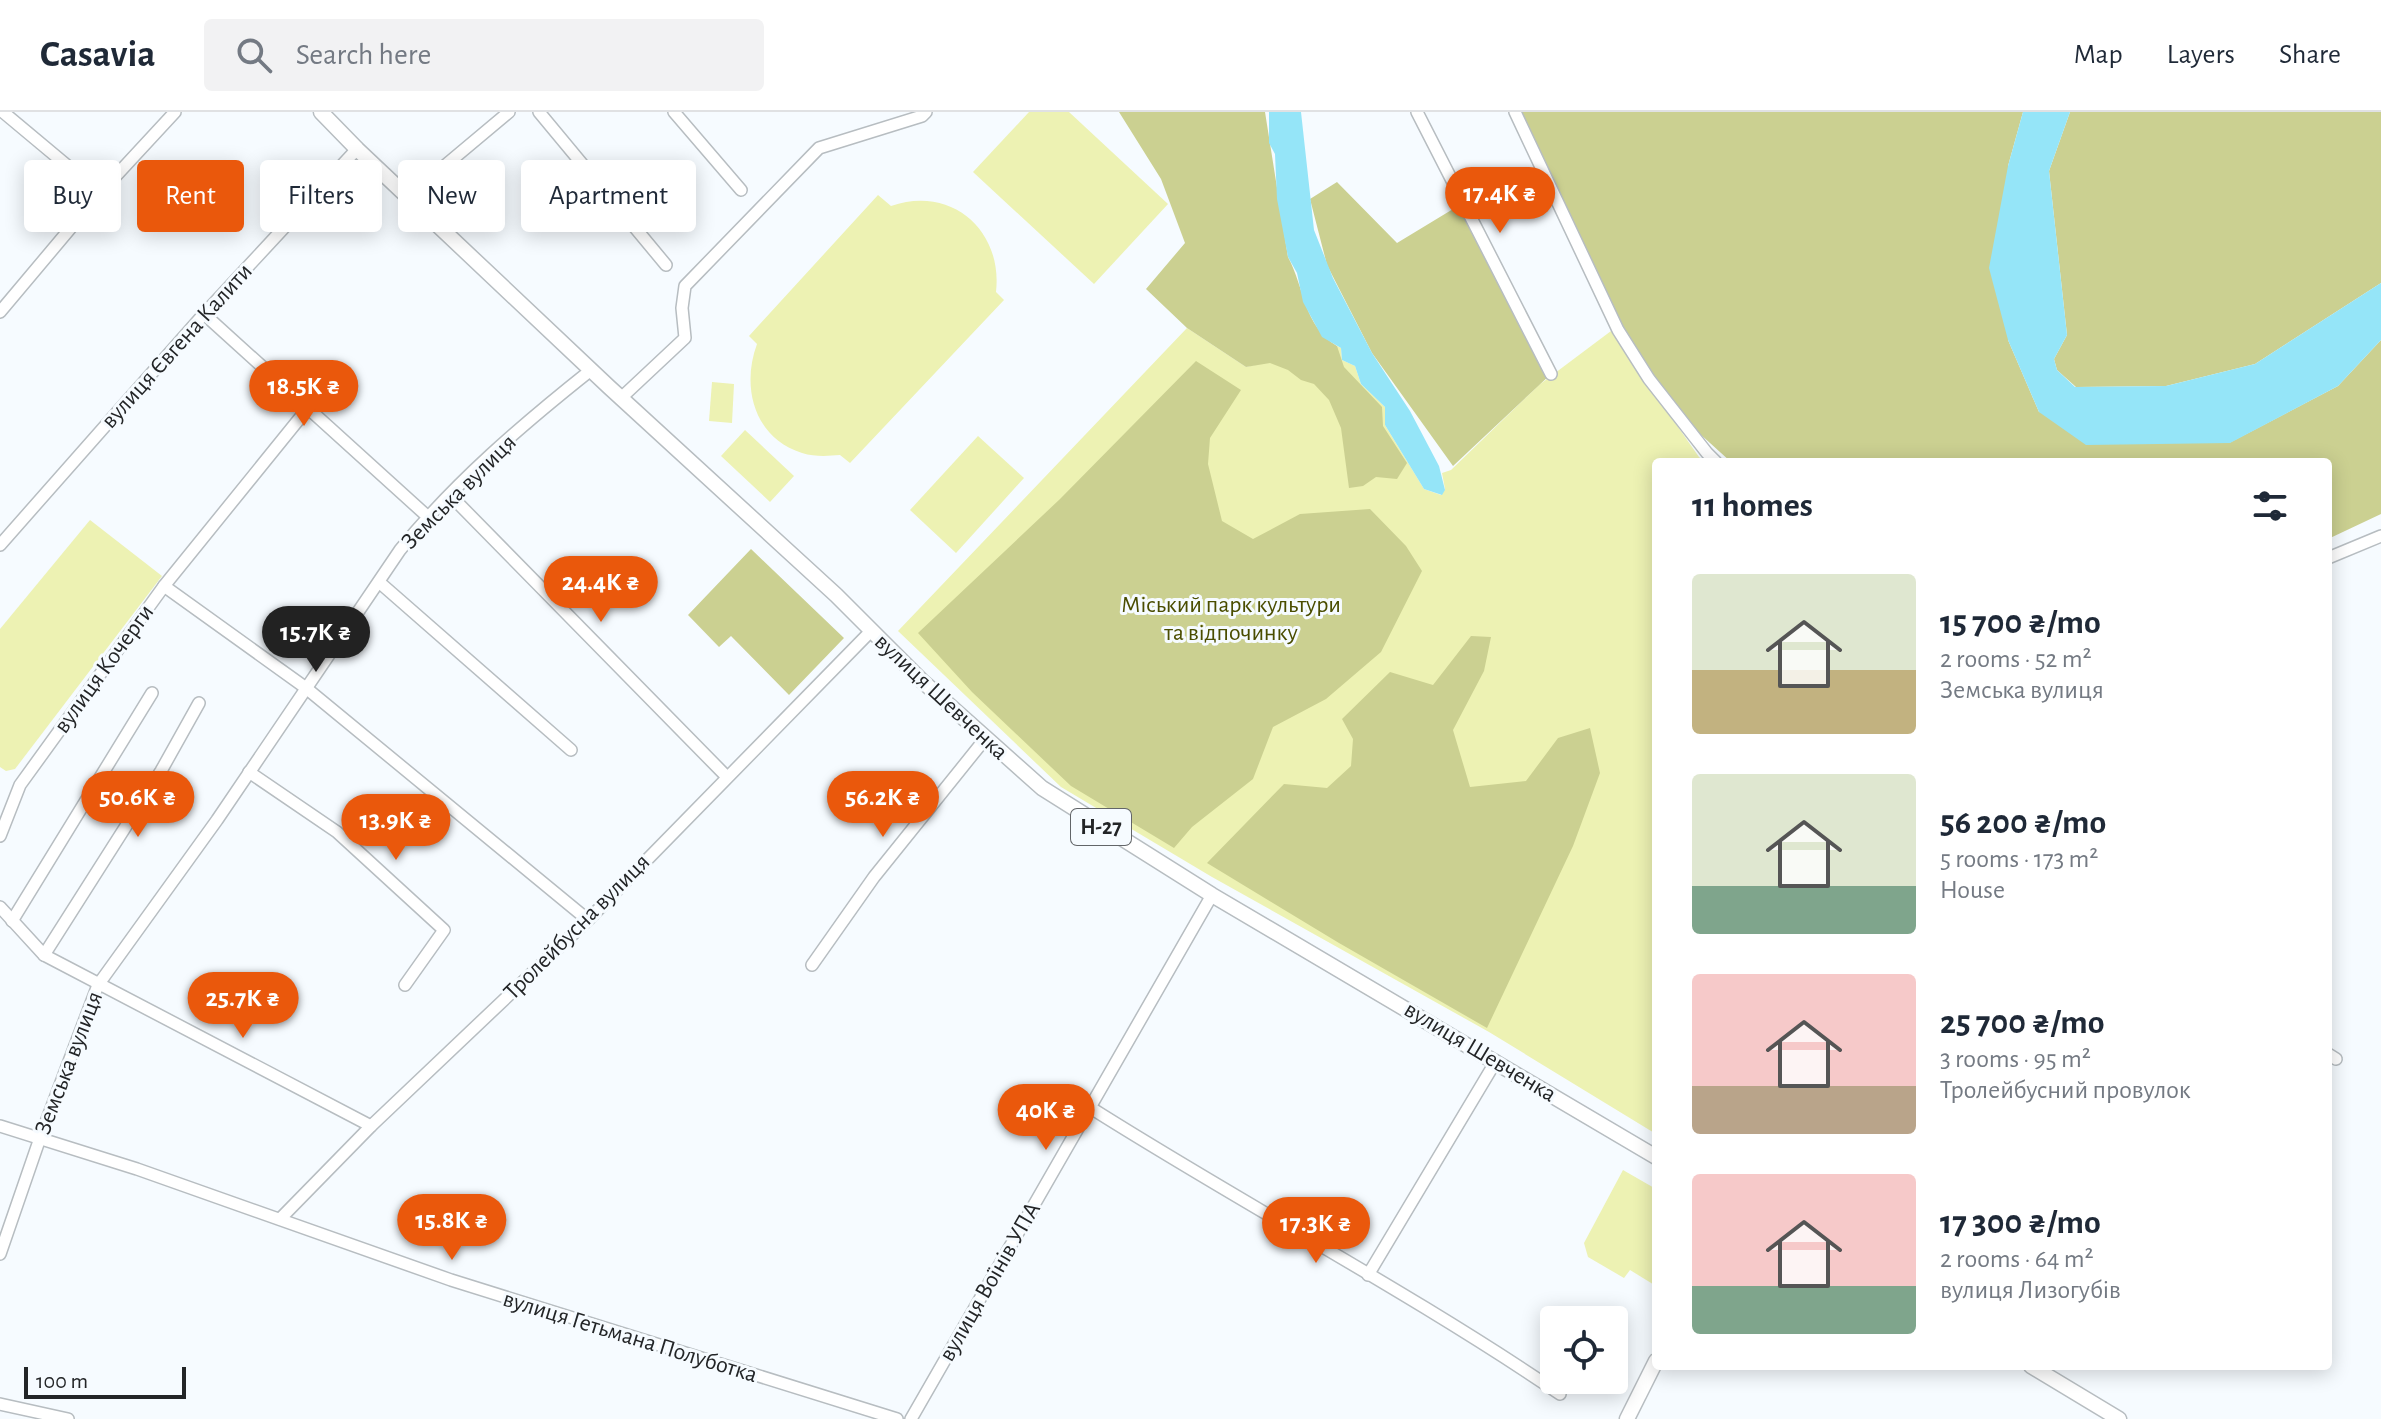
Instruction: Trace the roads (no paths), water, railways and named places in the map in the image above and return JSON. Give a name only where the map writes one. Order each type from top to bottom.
[{"type":"main road","name":"вулиця Шевченка","points":[[321,112],[398,187]]},
{"type":"main road","name":"вулиця Шевченка","points":[[446,232],[836,595],[985,739],[1042,788],[1212,895],[1652,1155]]},
{"type":"main road","points":[[1627,1419],[1652,1369]]},
{"type":"main road","points":[[2038,1370],[2119,1419]]},
{"type":"street","points":[[3,112],[60,160]]},
{"type":"street","points":[[121,170],[175,112]]},
{"type":"street","points":[[452,160],[509,112]]},
{"type":"street","points":[[539,112],[666,265]]},
{"type":"street","points":[[674,112],[741,190]]},
{"type":"street","points":[[621,398],[685,338],[682,308],[685,286],[819,148],[922,116],[926,112]]},
{"type":"street","points":[[1417,112],[1551,374]]},
{"type":"street","points":[[1515,112],[1618,330],[1656,388],[1712,458]]},
{"type":"street","name":"вулиця Євгена Калити","points":[[0,545],[204,314],[357,149]]},
{"type":"street","points":[[0,312],[67,232]]},
{"type":"street","points":[[204,314],[427,516]]},
{"type":"street","name":"Земська вулиця","points":[[0,1254],[98,985],[249,772],[400,550],[427,516],[485,460],[591,370]]},
{"type":"street","name":"вулиця Кочерги","points":[[0,836],[20,785],[164,586],[308,408]]},
{"type":"street","points":[[450,495],[727,777]]},
{"type":"street","points":[[2332,556],[2381,536]]},
{"type":"street","points":[[379,582],[571,750]]},
{"type":"street","points":[[164,586],[306,688],[588,920]]},
{"type":"street","name":"Тролейбусна вулиця","points":[[280,1219],[371,1126],[588,920],[871,631]]},
{"type":"street","points":[[12,921],[152,693]]},
{"type":"street","points":[[44,955],[161,771],[199,703]]},
{"type":"street","points":[[812,965],[874,877],[985,739]]},
{"type":"street","points":[[249,772],[337,832],[444,930],[405,985]]},
{"type":"street","name":"вулиця Воїнів УПА","points":[[911,1419],[1212,895]]},
{"type":"street","points":[[0,907],[44,955],[371,1126]]},
{"type":"street","points":[[1368,1275],[1496,1061]]},
{"type":"street","points":[[1091,1108],[1179,1164],[1472,1334],[1540,1380]]},
{"type":"street","name":"вулиця Гетьмана Полуботка","points":[[0,1126],[569,1319],[897,1419]]},
{"type":"street","points":[[0,1404],[68,1419]]},
{"type":"water","points":[[1269,112],[1301,112],[1314,230],[1333,278],[1372,353],[1410,411],[1439,466],[1445,490],[1442,495],[1424,489],[1385,425],[1385,407],[1361,384],[1355,366],[1342,360],[1341,348],[1322,337],[1303,302],[1297,273],[1288,257],[1277,199],[1275,154],[1269,143]]},
{"type":"water","points":[[2023,112],[2070,112],[2049,171],[2067,335],[2054,359],[2057,370],[2075,387],[2166,386],[2255,364],[2381,283],[2381,340],[2338,386],[2230,443],[2086,445],[2039,412],[2008,340],[1989,268],[2008,166]]},
{"type":"park label","name":"Міський парк культури та відпочинку","points":[[1231,619]]}]
